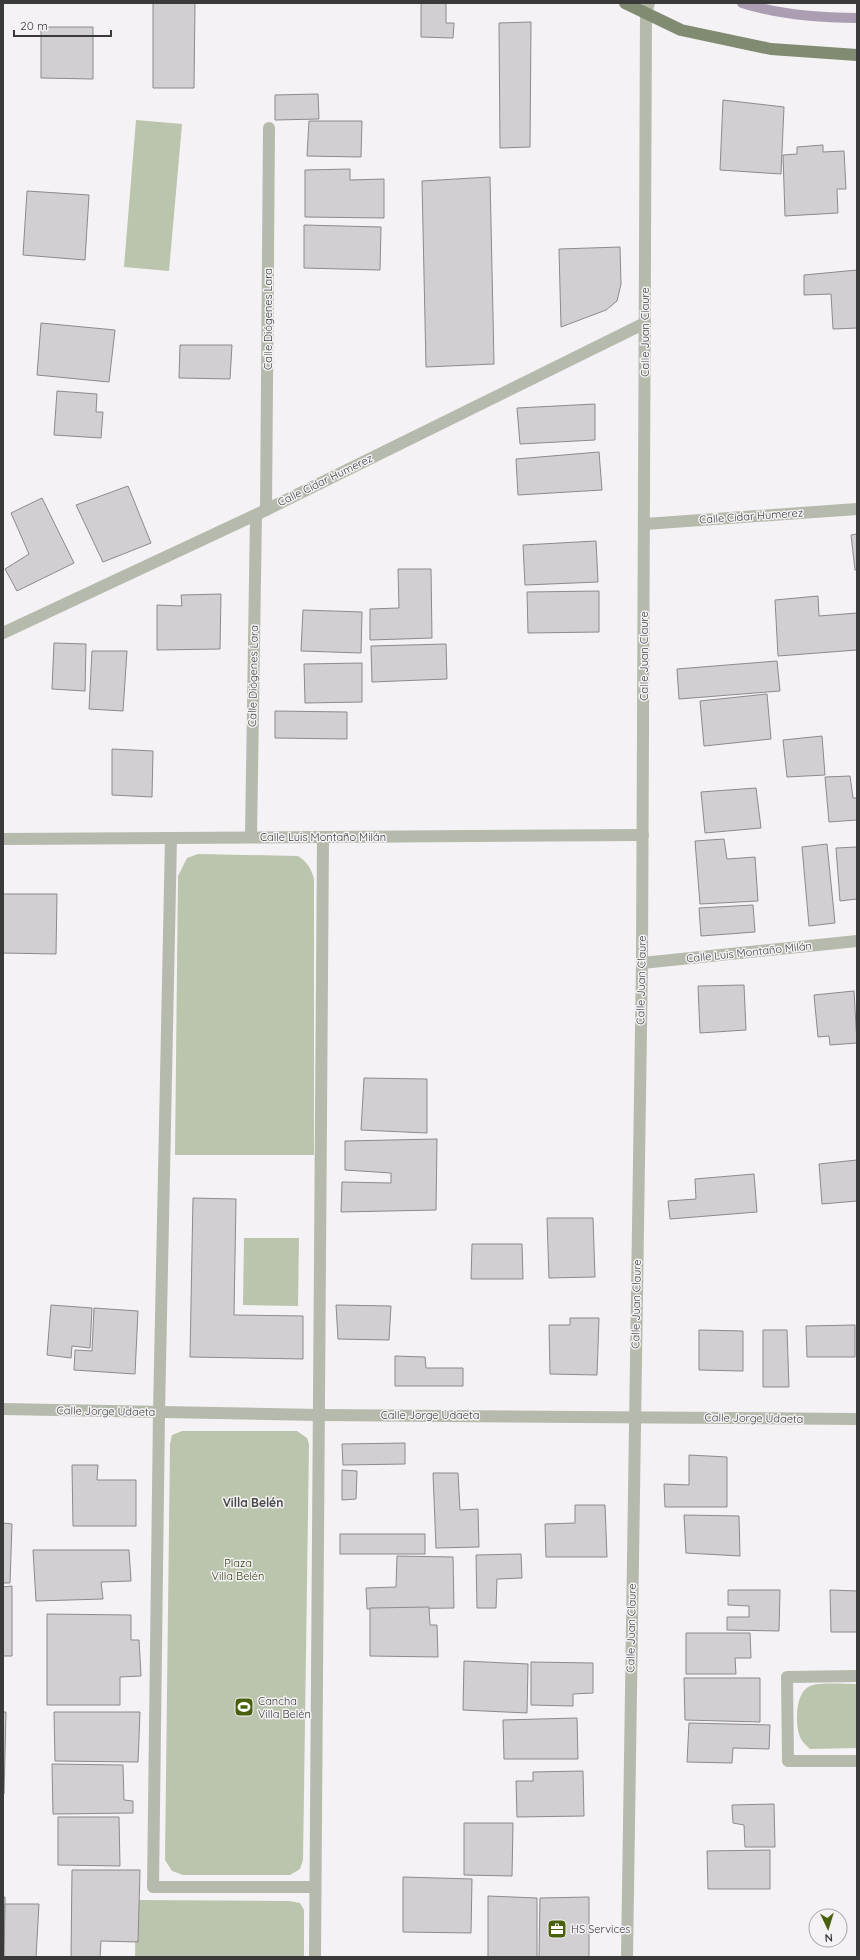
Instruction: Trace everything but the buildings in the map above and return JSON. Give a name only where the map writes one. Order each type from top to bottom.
[{"type":"main road","points":[[625,3],[648,8],[681,30],[771,49],[857,55]]},
{"type":"street","name":"Calle Juan Claure","points":[[627,1957],[642,963],[648,8]]},
{"type":"street","name":"Calle Diógenes Lara","points":[[251,838],[261,512],[269,128]]},
{"type":"street","name":"Calle Cidar Humerez","points":[[3,633],[261,512],[645,322]]},
{"type":"street","name":"Calle Cidar Humerez","points":[[645,524],[857,509]]},
{"type":"street","name":"Calle Luis Montaño Milán","points":[[3,839],[643,835]]},
{"type":"street","points":[[315,1957],[323,837]]},
{"type":"street","points":[[171,838],[153,1887],[315,1887]]},
{"type":"street","name":"Calle Luis Montaño Milán","points":[[642,963],[857,941]]},
{"type":"street","name":"Calle Jorge Udaeta","points":[[3,1409],[320,1415],[857,1420]]},
{"type":"street","points":[[857,1676],[787,1676],[788,1761],[857,1761]]},
{"type":"green space","points":[[136,120],[182,124],[169,271],[124,267]]},
{"type":"green space","points":[[198,854],[298,856],[306,863],[312,872],[314,879],[314,1155],[175,1155],[178,876],[187,858]]},
{"type":"green space","points":[[244,1238],[299,1238],[298,1306],[243,1305]]},
{"type":"green space","name":"Plaza Villa Belén","points":[[182,1431],[297,1431],[307,1438],[309,1444],[303,1860],[300,1869],[290,1875],[183,1875],[172,1871],[165,1860],[170,1444],[172,1435]]},
{"type":"green space","points":[[819,1684],[857,1684],[857,1748],[810,1749],[801,1739],[797,1724],[799,1701],[805,1689]]},
{"type":"green space","points":[[136,1900],[289,1901],[300,1903],[304,1910],[304,1957],[135,1957]]},
{"type":"waterway","points":[[742,3],[799,15],[857,18]]},
{"type":"place","name":"Cancha Villa Belén","points":[[244,1707]]},
{"type":"place","name":"HS Services","points":[[557,1929]]},
{"type":"district","name":"Villa Belén","points":[[253,1503]]}]
